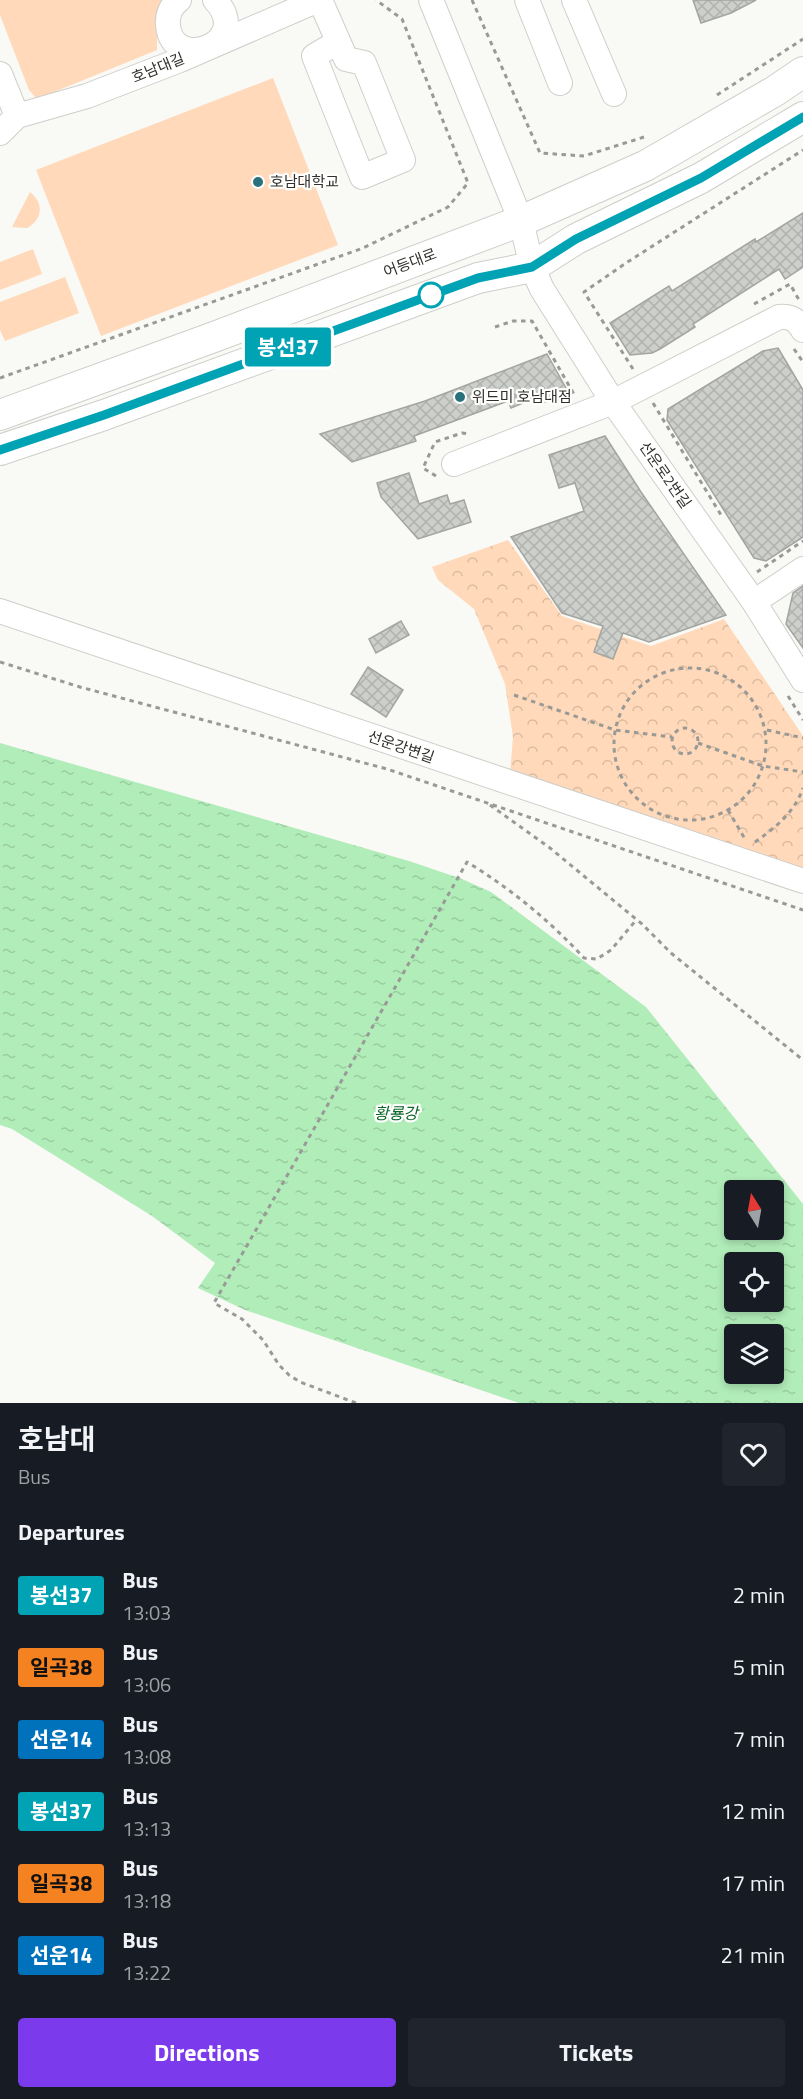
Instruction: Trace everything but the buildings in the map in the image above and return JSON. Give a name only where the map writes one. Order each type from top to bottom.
[{"type":"main road","name":"어등대로","points":[[0,415],[521,221],[645,166],[803,72]]},
{"type":"main road","points":[[0,450],[104,415],[478,278],[532,267],[576,239],[701,178],[803,117]]},
{"type":"street","points":[[179,0],[170,12],[168,21],[172,38],[187,49],[195,51],[213,46],[224,32],[224,14],[215,0]]},
{"type":"street","points":[[319,0],[346,59],[364,63],[404,160],[362,177],[314,56],[338,42]]},
{"type":"street","name":"호남대길","points":[[0,133],[17,116],[87,96],[204,50],[319,0]]},
{"type":"street","name":"선운로2번길","points":[[431,0],[521,221],[532,267],[542,289],[613,402],[754,602],[802,678]]},
{"type":"street","points":[[527,0],[560,83]]},
{"type":"street","points":[[574,0],[614,93]]},
{"type":"street","points":[[0,74],[17,116]]},
{"type":"street","points":[[454,464],[613,402],[779,317],[793,319],[803,330]]},
{"type":"street","points":[[754,602],[803,569]]},
{"type":"street","name":"선운강변길","points":[[0,612],[803,881]]},
{"type":"path","points":[[0,378],[363,248],[448,207],[468,183],[402,19],[376,0]]},
{"type":"path","points":[[633,370],[584,292],[626,262],[803,150]]},
{"type":"path","points":[[495,327],[513,321]]},
{"type":"path","points":[[648,394],[726,523]]},
{"type":"path","points":[[756,573],[803,541]]},
{"type":"path","points":[[0,662],[80,687],[387,769],[803,910]]},
{"type":"path","points":[[697,668],[722,674],[743,689],[758,710],[766,730],[765,760],[756,784],[739,804],[717,816],[693,821],[668,818],[645,807],[627,790],[616,767],[612,743],[617,718],[629,696],[648,680],[671,670],[697,668]]},
{"type":"path","points":[[514,695],[615,730],[672,737]]},
{"type":"path","points":[[686,728],[696,734],[698,743],[695,750],[684,754],[674,748],[672,737],[680,729],[686,728]]},
{"type":"path","points":[[766,730],[803,738]]},
{"type":"path","points":[[698,743],[763,766],[803,772]]},
{"type":"path","points":[[728,810],[749,846],[768,833],[786,816],[799,799],[803,788]]},
{"type":"path","points":[[474,792],[550,848],[637,919],[671,953],[803,1060]]},
{"type":"path","points":[[356,1403],[300,1382],[289,1375],[279,1365],[263,1340],[243,1319],[214,1303],[467,862],[506,887],[544,918],[584,958],[597,959],[611,950],[637,919]]},
{"type":"green space","points":[[0,0],[163,0],[157,20],[157,50],[37,99],[29,90],[0,15]]},
{"type":"green space","points":[[273,78],[338,245],[101,336],[36,170]]},
{"type":"green space","points":[[30,192],[38,201],[39,216],[27,228],[12,227]]},
{"type":"green space","points":[[33,249],[42,274],[0,290],[0,262]]},
{"type":"green space","points":[[65,277],[79,313],[5,341],[0,330],[0,302]]},
{"type":"green space","points":[[508,540],[562,616],[651,646],[724,619],[803,736],[803,872],[510,774],[513,737],[505,684],[474,609],[438,580],[432,567]]},
{"type":"water","name":"황룡강","points":[[0,743],[409,861],[462,879],[491,892],[646,1007],[784,1180],[724,1180],[724,1240],[784,1240],[784,1180],[803,1204],[803,1403],[519,1403],[245,1310],[198,1288],[215,1263],[152,1216],[12,1129],[0,1125]]},
{"type":"bus line","name":"봉선37","points":[[0,450],[104,415],[478,278],[532,267],[576,239],[701,178],[803,117]]},
{"type":"place","name":"호남대학교","points":[[258,182]]},
{"type":"place","name":"위드미 호남대점","points":[[460,397]]}]
